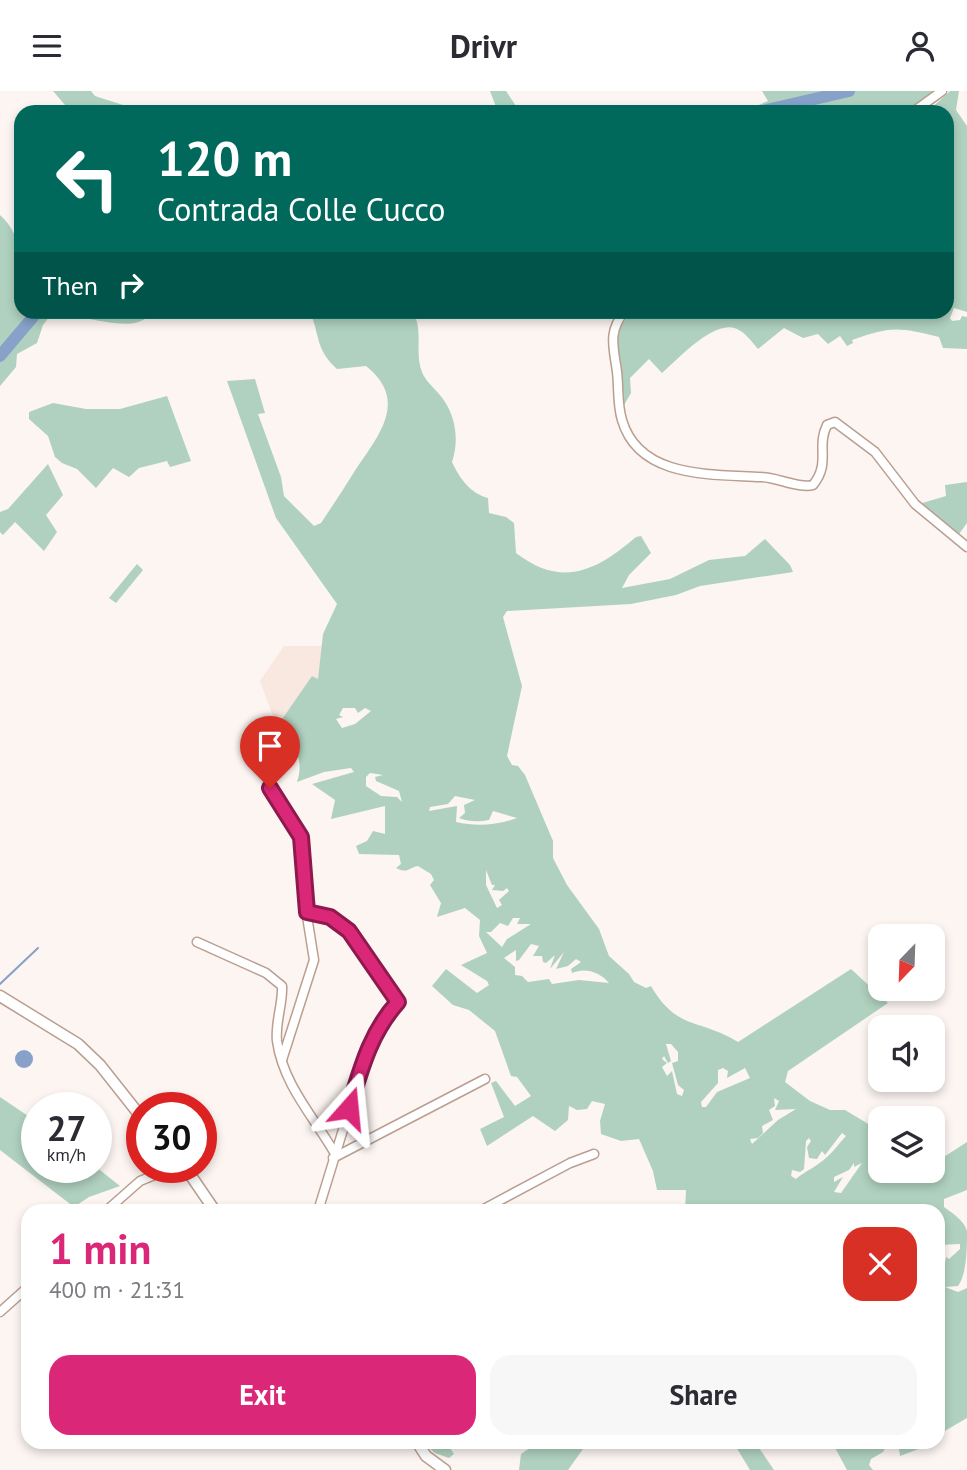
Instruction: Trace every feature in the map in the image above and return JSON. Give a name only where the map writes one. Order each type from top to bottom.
[{"type":"street","points":[[923,105],[942,91]]},
{"type":"street","points":[[621,319],[611,341],[618,403],[628,435],[653,459],[684,472],[782,478],[807,487],[820,478],[824,467],[824,430],[831,422],[835,422],[875,452],[915,504],[967,547]]},
{"type":"street","points":[[270,788],[301,837],[314,960],[313,974],[282,1059]]},
{"type":"street","points":[[307,912],[330,917],[349,931],[398,1002],[377,1026],[370,1042],[320,1204]]},
{"type":"street","points":[[197,942],[256,967],[277,979],[282,986],[277,1039],[282,1059],[291,1086],[334,1155]]},
{"type":"street","points":[[0,996],[78,1044],[100,1065],[126,1098]]},
{"type":"street","points":[[334,1155],[485,1079]]},
{"type":"street","points":[[493,1204],[570,1163],[594,1154]]},
{"type":"street","points":[[114,1204],[138,1183]]},
{"type":"street","points":[[196,1183],[210,1204]]},
{"type":"street","points":[[0,1312],[21,1293]]},
{"type":"street","points":[[422,1449],[426,1456],[445,1470]]},
{"type":"shaded area","points":[[284,646],[322,646],[318,680],[312,676],[277,727],[260,681]]},
{"type":"green space","points":[[53,91],[91,91],[95,96],[123,105],[65,105]]},
{"type":"green space","points":[[490,91],[506,91],[515,105],[495,105]]},
{"type":"green space","points":[[762,91],[937,91],[917,105],[759,105],[768,101]]},
{"type":"green space","points":[[950,91],[959,91],[956,110],[967,126],[967,312],[954,308],[954,105],[935,105]]},
{"type":"green space","points":[[0,215],[14,234],[14,319],[48,319],[37,343],[17,354],[16,367],[0,386]]},
{"type":"green space","points":[[962,316],[967,317],[967,349],[943,348],[939,337],[914,331],[895,329],[877,332],[852,340],[853,343],[847,346],[840,336],[828,344],[818,334],[803,338],[784,328],[758,349],[743,333],[728,327],[708,334],[662,373],[649,359],[630,378],[631,393],[624,405],[616,333],[626,319],[952,321],[960,320]]},
{"type":"green space","points":[[90,319],[144,319],[140,322],[115,323]]},
{"type":"green space","points":[[312,319],[416,319],[422,372],[444,401],[452,417],[456,444],[452,462],[466,485],[488,498],[489,513],[506,517],[514,523],[516,553],[533,564],[549,570],[579,571],[593,566],[641,536],[651,553],[629,575],[622,588],[670,579],[709,560],[745,556],[765,539],[790,565],[793,572],[700,586],[676,595],[631,604],[507,611],[503,617],[522,686],[507,756],[512,765],[518,766],[525,775],[553,841],[553,858],[567,885],[599,929],[609,956],[634,982],[646,988],[651,986],[670,1010],[680,1017],[738,1042],[851,969],[868,985],[868,1001],[888,1003],[788,1071],[785,1082],[810,1101],[830,1110],[845,1110],[868,1124],[868,1183],[945,1183],[945,1156],[967,1142],[967,1190],[944,1199],[944,1204],[685,1204],[686,1190],[657,1190],[653,1171],[639,1139],[621,1141],[601,1134],[600,1121],[605,1104],[592,1101],[587,1109],[577,1110],[569,1106],[568,1120],[555,1131],[533,1116],[487,1146],[480,1129],[504,1117],[491,1083],[496,1081],[515,1106],[531,1096],[517,1077],[511,1076],[495,1031],[469,1010],[453,1005],[432,986],[446,969],[477,993],[489,985],[461,965],[487,953],[479,936],[480,920],[465,908],[437,917],[441,903],[430,885],[434,880],[431,874],[418,866],[406,871],[396,868],[401,864],[399,855],[359,854],[356,846],[367,841],[373,831],[385,834],[385,806],[331,819],[335,800],[312,784],[354,772],[351,768],[324,772],[297,782],[300,765],[296,751],[278,725],[312,676],[318,679],[323,634],[337,604],[276,518],[227,381],[255,379],[265,413],[258,414],[281,477],[284,496],[314,526],[321,523],[381,430],[388,405],[386,392],[379,379],[366,366],[337,369],[325,355]],"holes":[[[343,708],[355,708],[358,713],[365,708],[371,711],[355,724],[342,728],[336,719],[343,717],[339,715]],[[370,773],[383,775],[375,777],[376,781],[399,791],[402,802],[397,797],[381,796],[366,786],[366,777]],[[455,796],[475,800],[464,805],[465,813],[459,818],[489,820],[493,811],[517,818],[487,825],[464,824],[456,822],[457,806],[429,811],[430,807],[448,804]],[[486,870],[492,885],[495,885],[492,890],[503,891],[507,888],[509,891],[499,900],[502,905],[497,908],[486,885]],[[513,918],[520,918],[517,924],[531,924],[507,939],[502,947],[486,932],[491,932],[500,923],[508,926]],[[531,944],[539,946],[533,956],[542,956],[543,962],[546,963],[555,955],[550,969],[564,952],[556,969],[568,966],[576,959],[581,962],[571,969],[572,973],[582,970],[592,972],[609,983],[579,980],[552,984],[549,979],[528,982],[522,976],[515,975],[515,967],[504,958],[516,950],[516,961],[519,960]],[[666,1044],[671,1044],[678,1052],[678,1061],[672,1063],[678,1085],[684,1090],[682,1096],[677,1094],[672,1071],[667,1076],[662,1067],[667,1063],[662,1059],[664,1056],[668,1063],[671,1061]],[[723,1068],[728,1071],[727,1078],[745,1068],[750,1078],[717,1092],[706,1107],[702,1107],[701,1102],[718,1083],[718,1070]],[[774,1098],[779,1101],[775,1110],[796,1109],[778,1120],[752,1144],[750,1139],[758,1138],[763,1133],[762,1126],[773,1120],[769,1110],[775,1106]],[[842,1133],[846,1136],[820,1163],[796,1179],[791,1176],[792,1170],[800,1172],[804,1169],[806,1141],[809,1138],[809,1158],[817,1159],[822,1151],[825,1155]],[[854,1163],[854,1167],[862,1163],[841,1193],[834,1192],[843,1177],[834,1182],[834,1177],[849,1170]]]},
{"type":"green space","points":[[167,396],[191,461],[170,467],[167,461],[139,468],[129,477],[113,468],[96,488],[77,469],[55,457],[48,436],[29,419],[29,412],[53,403],[86,409],[120,409]]},
{"type":"green space","points":[[48,464],[63,495],[46,515],[57,532],[44,551],[15,522],[3,535],[0,532],[0,512],[8,509]]},
{"type":"green space","points":[[967,482],[967,523],[959,534],[919,504],[946,496],[945,485]]},
{"type":"green space","points":[[137,564],[143,570],[116,603],[109,598]]},
{"type":"green space","points":[[0,1097],[21,1111],[21,1166],[0,1150]]},
{"type":"green space","points":[[112,1180],[120,1186],[89,1197],[78,1204],[70,1204],[43,1183],[112,1183]]},
{"type":"green space","points":[[945,1208],[961,1220],[967,1231],[966,1260],[961,1281],[958,1286],[945,1287],[946,1257],[949,1259],[960,1249],[960,1244],[945,1245]]},
{"type":"green space","points":[[945,1287],[958,1292],[967,1288],[967,1418],[945,1431]]},
{"type":"green space","points":[[431,1449],[451,1449],[454,1454],[449,1458]]},
{"type":"green space","points":[[528,1449],[583,1449],[568,1470],[519,1470],[521,1454]]},
{"type":"green space","points":[[737,1449],[760,1449],[774,1470],[750,1470]]},
{"type":"green space","points":[[836,1449],[884,1449],[871,1459],[869,1465],[873,1470],[847,1470]]},
{"type":"green space","points":[[899,1449],[919,1449],[900,1456]]},
{"type":"water","points":[[24,1050],[30,1053],[33,1059],[30,1065],[24,1068],[18,1065],[15,1059],[18,1053]]},
{"type":"waterway","points":[[788,105],[849,91]]},
{"type":"waterway","points":[[0,356],[31,319]]},
{"type":"waterway","points":[[0,984],[38,948]]},
{"type":"route","points":[[270,788],[301,837],[302,885],[307,912],[330,917],[349,931],[395,993],[398,1002],[377,1026],[349,1108]]}]
